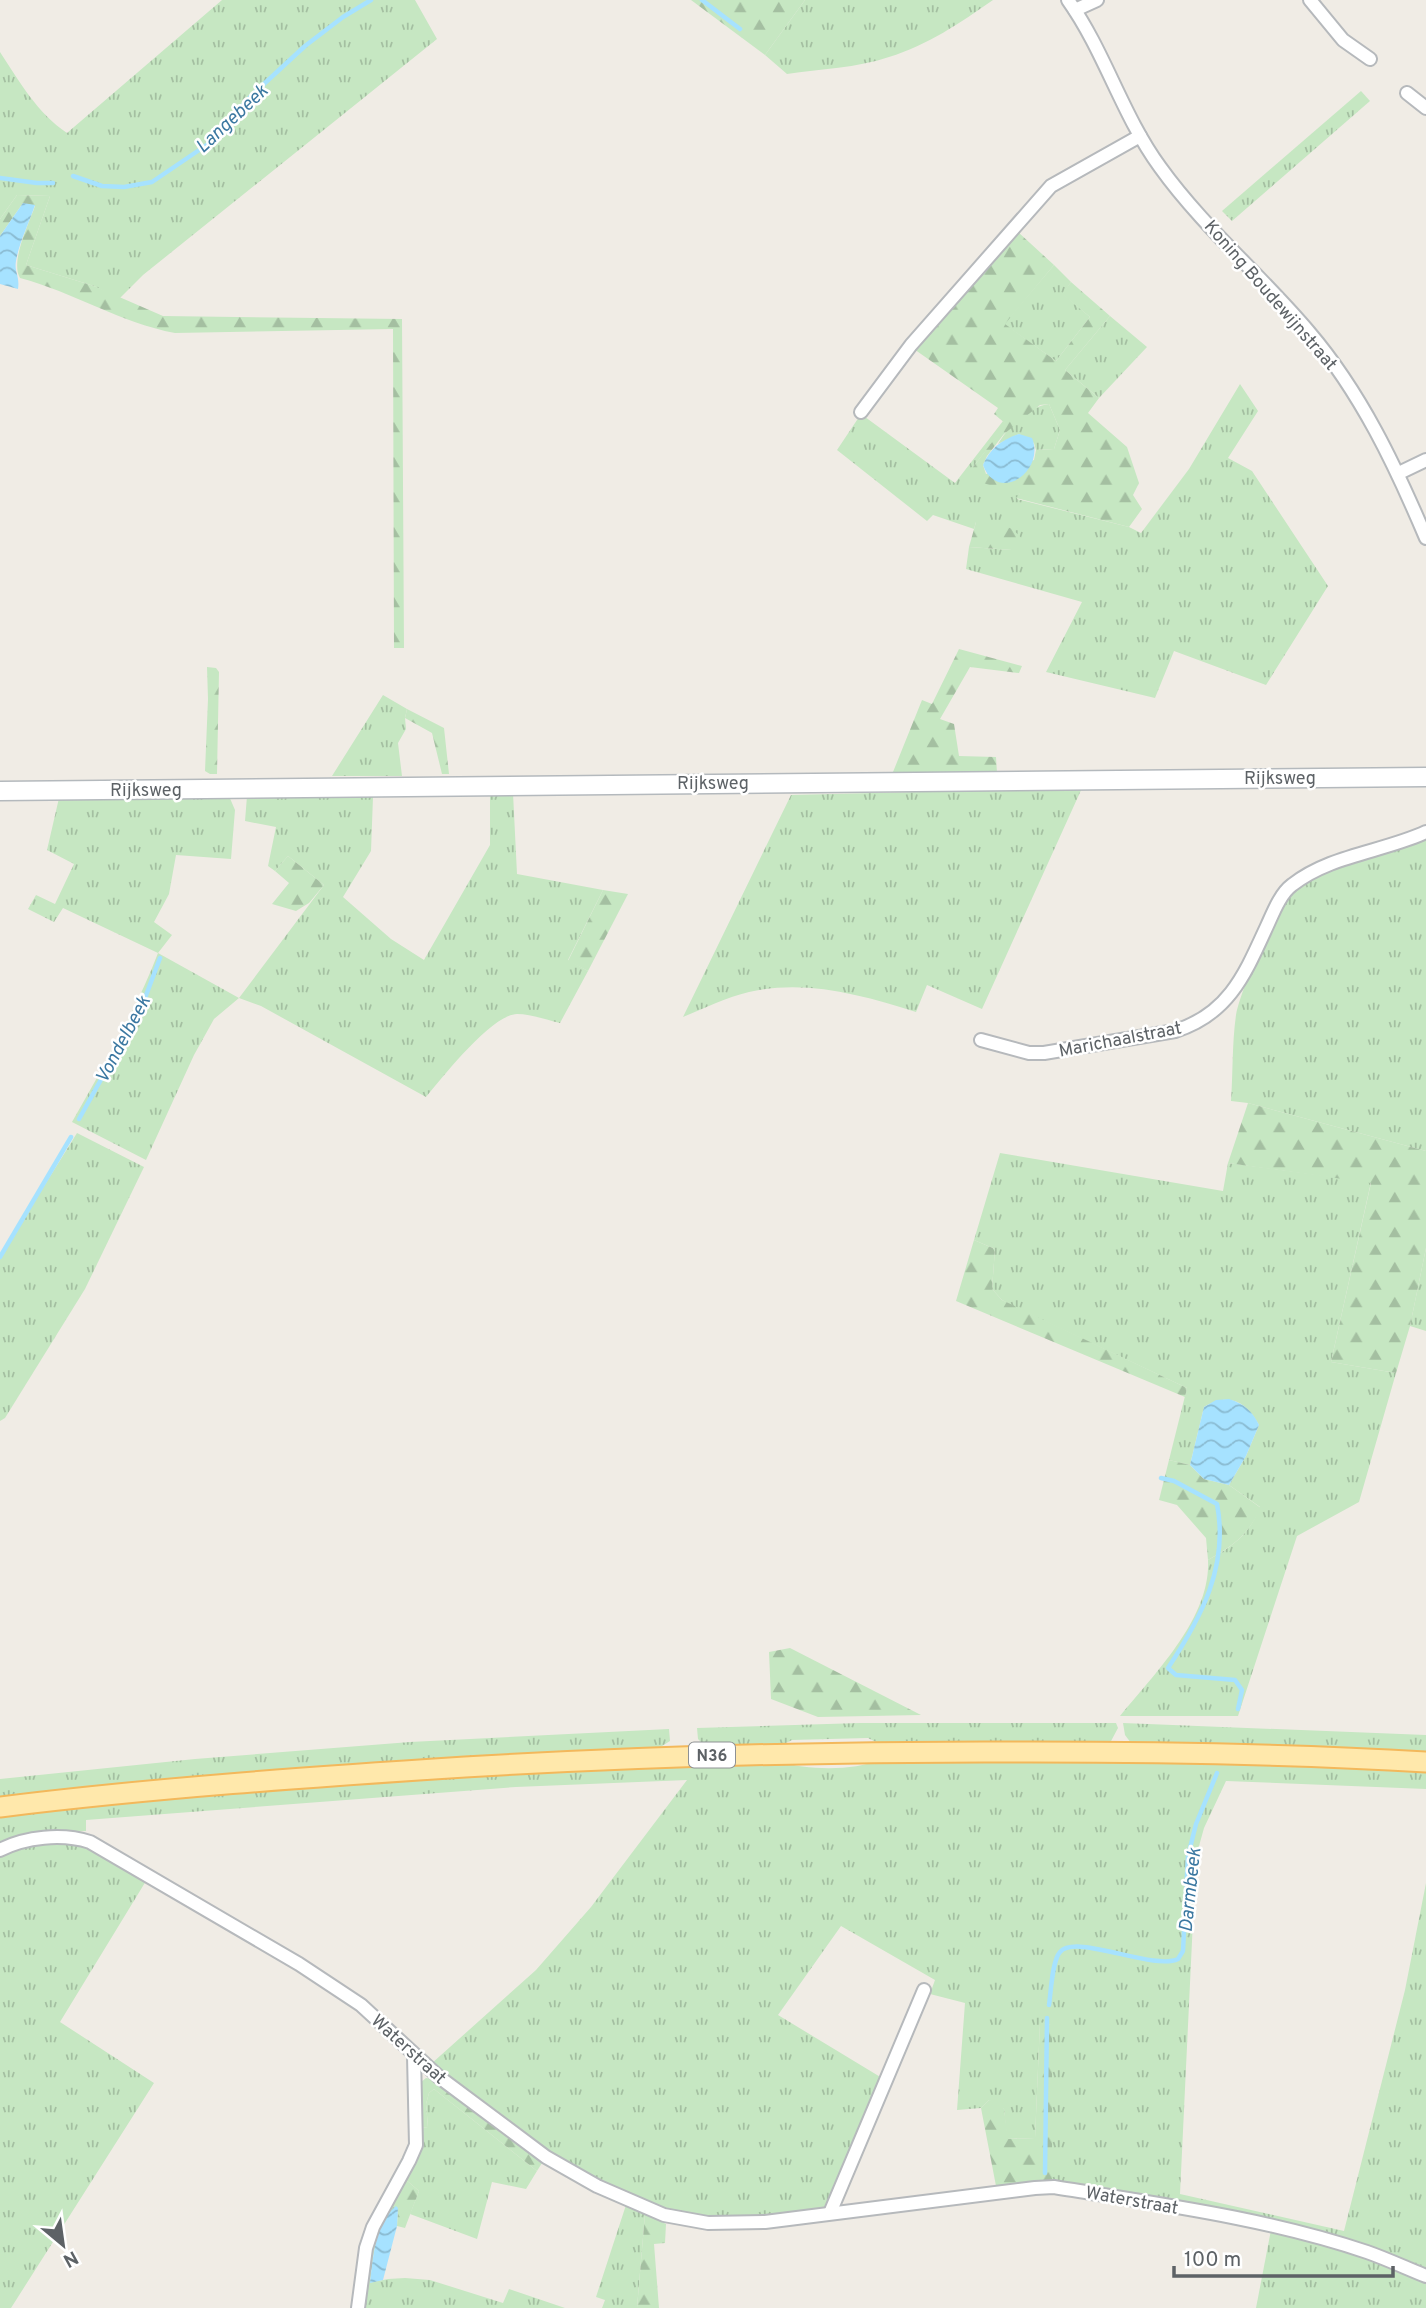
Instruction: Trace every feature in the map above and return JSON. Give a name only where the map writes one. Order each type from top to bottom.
[{"type":"main road","name":"Rijksweg","points":[[0,791],[1426,777]]},
{"type":"main road","name":"N36","points":[[0,1807],[276,1780],[527,1763],[686,1756],[930,1751],[1093,1752],[1259,1754],[1426,1762]]},
{"type":"street","points":[[1071,5],[1097,0]]},
{"type":"street","points":[[1310,0],[1343,40],[1370,59]]},
{"type":"street","name":"Koning Boudewijnstraat","points":[[1071,5],[1140,136],[1182,195],[1317,342],[1361,404],[1399,473],[1426,538]]},
{"type":"street","points":[[1407,93],[1426,108]]},
{"type":"street","points":[[861,412],[911,345],[1051,187],[1140,136]]},
{"type":"street","points":[[1399,473],[1426,460]]},
{"type":"street","name":"Marichaalstraat","points":[[981,1040],[1029,1053],[1044,1053],[1191,1026],[1222,1004],[1243,978],[1273,912],[1289,887],[1342,860],[1405,842],[1426,832]]},
{"type":"street","name":"Waterstraat","points":[[0,1850],[15,1842],[72,1836],[90,1842],[299,1964],[361,2005],[414,2056],[546,2157],[597,2186],[664,2215],[708,2223],[765,2222],[1054,2187],[1282,2228],[1367,2252],[1426,2276]]},
{"type":"street","points":[[830,2213],[924,1990]]},
{"type":"street","points":[[358,2308],[366,2248],[373,2227],[416,2145],[414,2056]]},
{"type":"green space","points":[[222,0],[415,0],[437,39],[143,275],[119,299],[94,286],[26,265],[50,196],[17,195],[0,219],[0,52],[38,106],[67,133]]},
{"type":"green space","points":[[691,0],[805,0],[765,55]]},
{"type":"green space","points":[[805,0],[993,0],[943,33],[903,52],[864,64],[787,74],[765,55]]},
{"type":"green space","points":[[1361,91],[1370,101],[1232,221],[1222,211]]},
{"type":"green space","points":[[17,195],[50,196],[26,265],[94,286],[163,316],[402,319],[404,648],[394,648],[393,329],[175,333],[135,322],[20,278],[17,262],[35,206],[23,203],[0,236],[0,219]]},
{"type":"green space","points":[[1018,232],[1054,265],[1005,324],[1056,361],[1090,317],[1062,294],[1071,282],[1110,316],[1065,370],[1099,398],[1088,413],[1127,447],[1139,483],[1133,495],[1142,509],[1129,527],[1016,498],[1020,494],[973,480],[973,467],[1006,424],[994,414],[998,408],[911,347]],"holes":[[[1049,404],[1060,430],[1054,449],[1036,450],[1034,460],[986,474],[983,465],[987,456],[1004,434],[1040,405]]]},
{"type":"green space","points":[[1054,265],[1071,282],[1063,294],[1090,317],[1056,361],[1004,324]]},
{"type":"green space","points":[[1110,316],[1147,347],[1099,398],[1065,370]]},
{"type":"green space","points":[[1240,384],[1258,411],[1228,458],[1252,471],[1328,586],[1266,685],[1174,651],[1155,698],[1046,672],[1082,602],[966,569],[969,547],[1012,550],[976,522],[974,529],[933,515],[927,521],[837,450],[861,414],[955,483],[1003,421],[1007,424],[973,467],[1020,494],[1017,499],[1129,527],[1141,533],[1189,469]]},
{"type":"green space","points":[[1049,404],[1060,430],[1054,449],[1036,450],[1034,443],[1019,434],[998,444],[1019,419],[1034,409]]},
{"type":"green space","points":[[976,522],[995,523],[1012,529],[1021,538],[1019,547],[1012,550],[969,547]]},
{"type":"green space","points":[[959,649],[1022,666],[1019,673],[970,667],[940,719],[954,724],[959,756],[996,757],[997,773],[893,772],[922,700],[932,704]]},
{"type":"green space","points":[[207,667],[216,668],[219,672],[217,774],[205,771]]},
{"type":"green space","points":[[383,695],[407,709],[406,729],[398,743],[402,776],[332,776]]},
{"type":"green space","points":[[407,709],[444,728],[449,774],[442,774],[432,733],[405,718]]},
{"type":"green space","points":[[1082,788],[982,1009],[927,985],[916,1012],[854,995],[792,987],[741,994],[683,1017],[791,795]]},
{"type":"green space","points":[[513,793],[517,874],[603,890],[568,960],[588,971],[560,1023],[522,1014],[506,1017],[468,1048],[426,1097],[261,1006],[239,998],[324,885],[288,856],[275,871],[268,866],[276,827],[245,821],[247,796],[373,797],[371,851],[343,897],[391,939],[424,960],[490,845],[490,794]]},
{"type":"green space","points":[[229,796],[235,810],[231,859],[176,855],[169,894],[154,922],[172,935],[158,953],[63,908],[54,922],[28,909],[36,895],[55,904],[74,864],[47,850],[59,798]]},
{"type":"green space","points":[[1426,839],[1426,1151],[1248,1103],[1231,1101],[1234,1036],[1239,1002],[1262,946],[1291,894],[1314,877],[1330,870]]},
{"type":"green space","points":[[288,856],[324,885],[309,903],[296,911],[272,904],[289,883],[275,871]]},
{"type":"green space","points":[[603,890],[628,894],[588,971],[568,961]]},
{"type":"green space","points":[[158,953],[239,998],[214,1019],[194,1055],[146,1160],[72,1122],[129,1018]]},
{"type":"green space","points":[[1248,1103],[1426,1151],[1426,1248],[1410,1326],[1396,1373],[1331,1362],[1371,1183],[1228,1163]]},
{"type":"green space","points":[[77,1133],[144,1167],[85,1289],[5,1418],[0,1421],[0,1257]]},
{"type":"green space","points":[[1000,1153],[1223,1191],[1228,1163],[1371,1182],[1331,1362],[1396,1373],[1359,1502],[1297,1536],[1238,1716],[1120,1716],[1164,1663],[1190,1624],[1206,1582],[1208,1560],[1239,1539],[1256,1517],[1260,1507],[1229,1485],[1246,1456],[1259,1425],[1248,1410],[1236,1401],[1213,1402],[1204,1407],[1190,1465],[1169,1460],[1187,1388],[1002,1300],[992,1289],[995,1249],[974,1240]]},
{"type":"green space","points":[[974,1240],[995,1249],[992,1289],[1002,1300],[1187,1388],[1185,1397],[956,1301]]},
{"type":"green space","points":[[1426,1248],[1426,1331],[1410,1326]]},
{"type":"green space","points":[[1169,1460],[1190,1465],[1204,1479],[1229,1485],[1261,1508],[1239,1539],[1208,1560],[1206,1538],[1177,1505],[1159,1500]]},
{"type":"green space","points":[[790,1648],[921,1715],[818,1717],[771,1699],[769,1652]]},
{"type":"green space","points":[[860,1723],[1116,1723],[1118,1728],[1110,1743],[880,1744],[868,1738],[792,1740],[782,1745],[705,1746],[698,1739],[697,1728]]},
{"type":"green space","points":[[1123,1723],[1426,1735],[1426,1754],[1131,1743],[1125,1735]]},
{"type":"green space","points":[[669,1729],[670,1741],[659,1748],[465,1758],[0,1799],[0,1779],[195,1759],[410,1742]]},
{"type":"green space","points":[[1015,1759],[1426,1771],[1426,1789],[1226,1781],[1204,1828],[1196,1857],[1180,2194],[1344,2231],[1405,1990],[1426,1883],[1426,2273],[1354,2245],[1052,2182],[1051,2025],[1040,2023],[1035,2138],[1007,2139],[1004,2109],[989,2100],[981,2108],[957,2110],[965,2003],[930,1994],[935,1980],[841,1926],[778,2015],[882,2078],[824,2208],[754,2219],[711,2219],[665,2211],[563,2161],[506,2122],[431,2064],[536,1970],[591,1907],[687,1780],[516,1787],[86,1820],[86,1831],[33,1833],[0,1841],[0,1815],[346,1782],[637,1766],[782,1762],[803,1767],[830,1768],[857,1766],[877,1760]]},
{"type":"green space","points":[[65,1842],[93,1850],[146,1881],[60,2022],[154,2083],[11,2308],[0,2308],[0,1856],[30,1846]]},
{"type":"green space","points":[[1040,2022],[1052,2025],[1052,2182],[996,2186],[981,2108],[989,2100],[997,2101],[1004,2109],[1008,2139],[1035,2138]]},
{"type":"green space","points":[[426,2078],[432,2079],[542,2163],[537,2171],[434,2089],[429,2093],[426,2104],[428,2127],[420,2128],[420,2083]]},
{"type":"green space","points":[[434,2089],[537,2171],[526,2189],[492,2182],[477,2239],[410,2214],[419,2191],[405,2179],[420,2128],[428,2127],[426,2104],[429,2093]]},
{"type":"green space","points":[[405,2179],[419,2191],[405,2228],[397,2226],[398,2208],[390,2215],[380,2232],[370,2283],[363,2284],[378,2225]]},
{"type":"green space","points":[[626,2205],[645,2214],[637,2308],[602,2308],[605,2300],[596,2297]]},
{"type":"green space","points":[[645,2214],[666,2224],[665,2243],[654,2244],[659,2308],[637,2308]]},
{"type":"green space","points":[[1271,2230],[1366,2257],[1426,2279],[1426,2308],[1256,2308]]},
{"type":"green space","points":[[405,2278],[430,2280],[503,2303],[509,2289],[565,2308],[361,2308],[363,2284]]},
{"type":"water","points":[[23,203],[35,205],[16,261],[18,289],[0,284],[0,236]]},
{"type":"water","points":[[1019,434],[1032,438],[1032,462],[1018,479],[1008,483],[999,482],[990,476],[983,465],[997,445]]},
{"type":"water","points":[[1229,1399],[1247,1409],[1259,1425],[1246,1456],[1229,1485],[1204,1479],[1190,1465],[1204,1407],[1216,1400]]},
{"type":"water","points":[[396,2206],[397,2226],[383,2280],[370,2283],[379,2231]]},
{"type":"waterway","name":"Langebeek","points":[[73,176],[102,186],[124,187],[152,182],[208,144],[252,95],[305,46],[371,0]]},
{"type":"waterway","name":"Langebeek","points":[[702,0],[740,29]]},
{"type":"waterway","name":"Langebeek","points":[[0,178],[53,183]]},
{"type":"waterway","name":"Vondelbeek","points":[[79,1119],[142,1006],[160,958]]},
{"type":"waterway","name":"Vondelbeek","points":[[0,1257],[71,1137]]},
{"type":"waterway","name":"Darmbeek","points":[[1161,1478],[1174,1481],[1217,1504],[1220,1527],[1219,1549],[1209,1590],[1191,1630],[1168,1668],[1176,1675],[1235,1680],[1242,1690],[1238,1709]]},
{"type":"waterway","name":"Darmbeek","points":[[1049,2005],[1057,1956],[1069,1947],[1098,1949],[1151,1960],[1178,1959],[1183,1951],[1188,1856],[1196,1824],[1217,1773]]},
{"type":"waterway","name":"Darmbeek","points":[[1045,2173],[1047,2018]]}]
